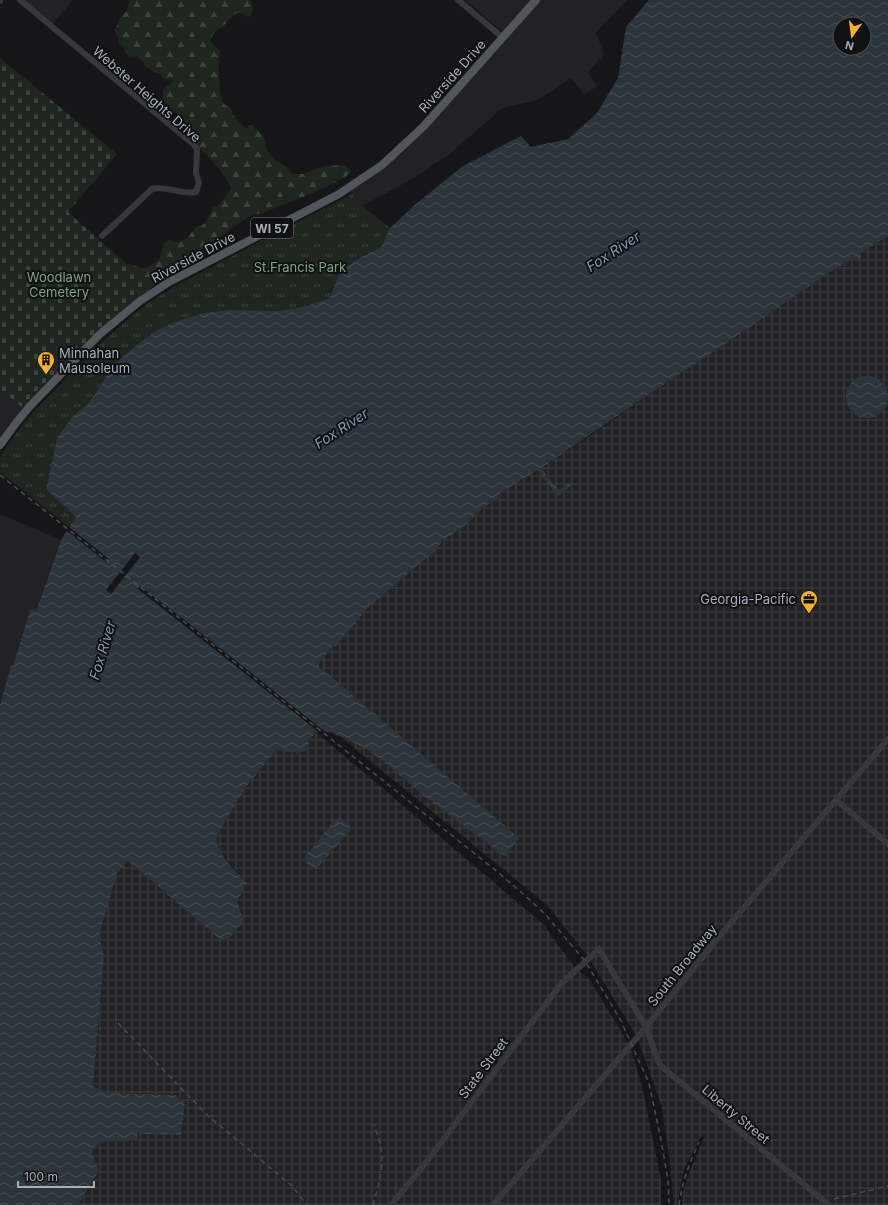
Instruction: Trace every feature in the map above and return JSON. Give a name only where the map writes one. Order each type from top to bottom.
[{"type":"main road","name":"Riverside Drive","points":[[0,445],[30,406],[100,334],[126,311],[169,282],[339,194],[396,154],[536,0]]},
{"type":"street","name":"Webster Heights Drive","points":[[20,0],[193,144],[197,149],[196,173],[199,184],[196,192],[190,193],[162,188],[152,189],[102,236]]},
{"type":"street","points":[[458,0],[502,37]]},
{"type":"street","name":"South Broadway","points":[[493,1205],[888,739]]},
{"type":"street","points":[[836,800],[888,844]]},
{"type":"street","name":"Liberty Street","points":[[599,949],[646,1026],[658,1061],[662,1068],[828,1205]]},
{"type":"street","name":"State Street","points":[[391,1205],[424,1165],[561,984],[599,949]]},
{"type":"shaded area","points":[[20,0],[73,0],[51,26]]},
{"type":"shaded area","points":[[465,0],[627,0],[596,32],[604,54],[588,72],[597,86],[585,95],[571,78],[538,100],[502,108],[451,153],[414,178],[362,206],[348,188],[395,153],[505,34]]},
{"type":"shaded area","points":[[888,236],[888,1205],[682,1205],[683,1192],[688,1176],[704,1137],[701,1136],[684,1169],[677,1205],[674,1205],[668,1147],[661,1104],[637,1037],[589,958],[547,905],[342,738],[369,750],[433,803],[509,855],[507,853],[518,838],[319,666],[318,663],[333,646],[336,646],[368,608],[436,551],[442,541],[461,529],[484,507],[500,498],[498,496],[499,494],[587,438],[827,274],[854,258],[861,259],[861,253]]},
{"type":"shaded area","points":[[0,389],[26,410],[0,445]]},
{"type":"shaded area","points":[[0,514],[61,540],[35,612],[30,610],[13,666],[11,665],[0,704]]},
{"type":"shaded area","points":[[316,732],[543,924],[576,969],[589,979],[630,1046],[642,1086],[661,1180],[661,1205],[78,1205],[99,1172],[92,1153],[95,1146],[100,1142],[137,1141],[138,1134],[181,1135],[185,1102],[175,1095],[107,1093],[93,1086],[104,958],[99,935],[117,872],[128,861],[222,941],[242,912],[236,901],[247,883],[220,852],[216,840],[217,835],[246,787],[276,750],[298,753],[306,751],[310,739]]},
{"type":"green space","points":[[130,0],[250,0],[253,7],[251,16],[247,17],[243,13],[236,13],[221,28],[214,32],[210,41],[220,51],[220,86],[224,104],[232,110],[232,114],[246,129],[251,124],[261,133],[265,139],[266,149],[274,160],[284,165],[293,174],[303,174],[324,166],[344,165],[350,169],[351,172],[346,177],[324,188],[282,206],[247,218],[207,248],[203,248],[164,279],[143,291],[126,266],[129,264],[144,268],[158,260],[165,242],[170,240],[179,242],[185,239],[197,226],[201,226],[206,222],[213,207],[218,206],[231,189],[222,172],[179,129],[180,119],[178,114],[163,102],[163,89],[173,81],[171,79],[164,79],[160,73],[156,73],[144,66],[144,62],[136,56],[132,57],[129,55],[123,45],[119,44],[119,38],[115,31],[119,19],[126,12]]},
{"type":"green space","name":"Woodlawn Cemetery","points":[[0,58],[117,154],[68,212],[153,287],[101,329],[23,408],[0,389]]},
{"type":"green space","name":"St.Francis Park","points":[[352,194],[362,206],[390,228],[381,247],[354,261],[339,274],[330,298],[303,307],[278,311],[229,310],[204,313],[177,321],[157,330],[114,364],[89,403],[73,416],[57,438],[46,489],[76,517],[69,527],[0,472],[0,457],[34,411],[102,342],[140,309],[165,292],[192,277]]},
{"type":"water","name":"Fox River","points":[[649,0],[888,0],[888,236],[861,253],[860,261],[854,258],[827,274],[541,468],[559,490],[570,482],[572,485],[558,496],[537,470],[499,494],[498,496],[500,498],[484,507],[461,529],[442,541],[436,551],[368,608],[336,646],[333,646],[319,663],[319,666],[519,838],[507,853],[510,855],[503,855],[433,803],[369,750],[330,732],[316,732],[310,739],[306,751],[298,753],[276,750],[246,787],[217,835],[218,848],[226,860],[247,883],[237,901],[244,921],[230,937],[222,941],[128,861],[117,873],[99,935],[104,957],[93,1086],[107,1093],[175,1095],[185,1102],[181,1135],[138,1134],[137,1141],[100,1142],[95,1146],[92,1153],[99,1171],[78,1205],[0,1205],[0,704],[11,665],[13,666],[30,610],[36,611],[61,540],[76,517],[46,489],[57,438],[73,416],[89,403],[114,364],[157,330],[177,321],[204,313],[229,310],[278,311],[303,307],[330,298],[339,274],[354,261],[381,247],[390,228],[417,203],[463,166],[521,136],[531,147],[568,139],[597,113],[618,78],[626,27]]},
{"type":"water","points":[[863,376],[871,376],[879,379],[885,385],[888,397],[885,409],[879,415],[871,418],[863,418],[855,415],[849,409],[846,401],[846,393],[849,385],[855,379]]},
{"type":"water","points":[[339,817],[350,825],[351,829],[320,865],[316,867],[310,866],[304,861],[305,857],[333,822]]},
{"type":"pier","points":[[69,527],[108,558],[106,562],[67,531]]},
{"type":"pier","points":[[135,553],[140,557],[111,594],[106,590]]},
{"type":"pier","points":[[140,586],[328,734],[321,734],[138,589]]},
{"type":"railway","points":[[0,475],[494,869],[545,914],[585,961],[620,1019],[649,1083],[668,1180],[669,1205]]},
{"type":"railway","points":[[118,1023],[206,1114],[291,1185],[307,1205]]},
{"type":"railway","points":[[373,1205],[382,1167],[380,1141],[374,1125]]},
{"type":"railway","points":[[679,1205],[687,1172],[699,1142]]},
{"type":"railway","points":[[834,1199],[888,1186]]},
{"type":"place","name":"Minnahan Mausoleum","points":[[46,375]]},
{"type":"place","name":"Georgia-Pacific","points":[[809,614]]}]
